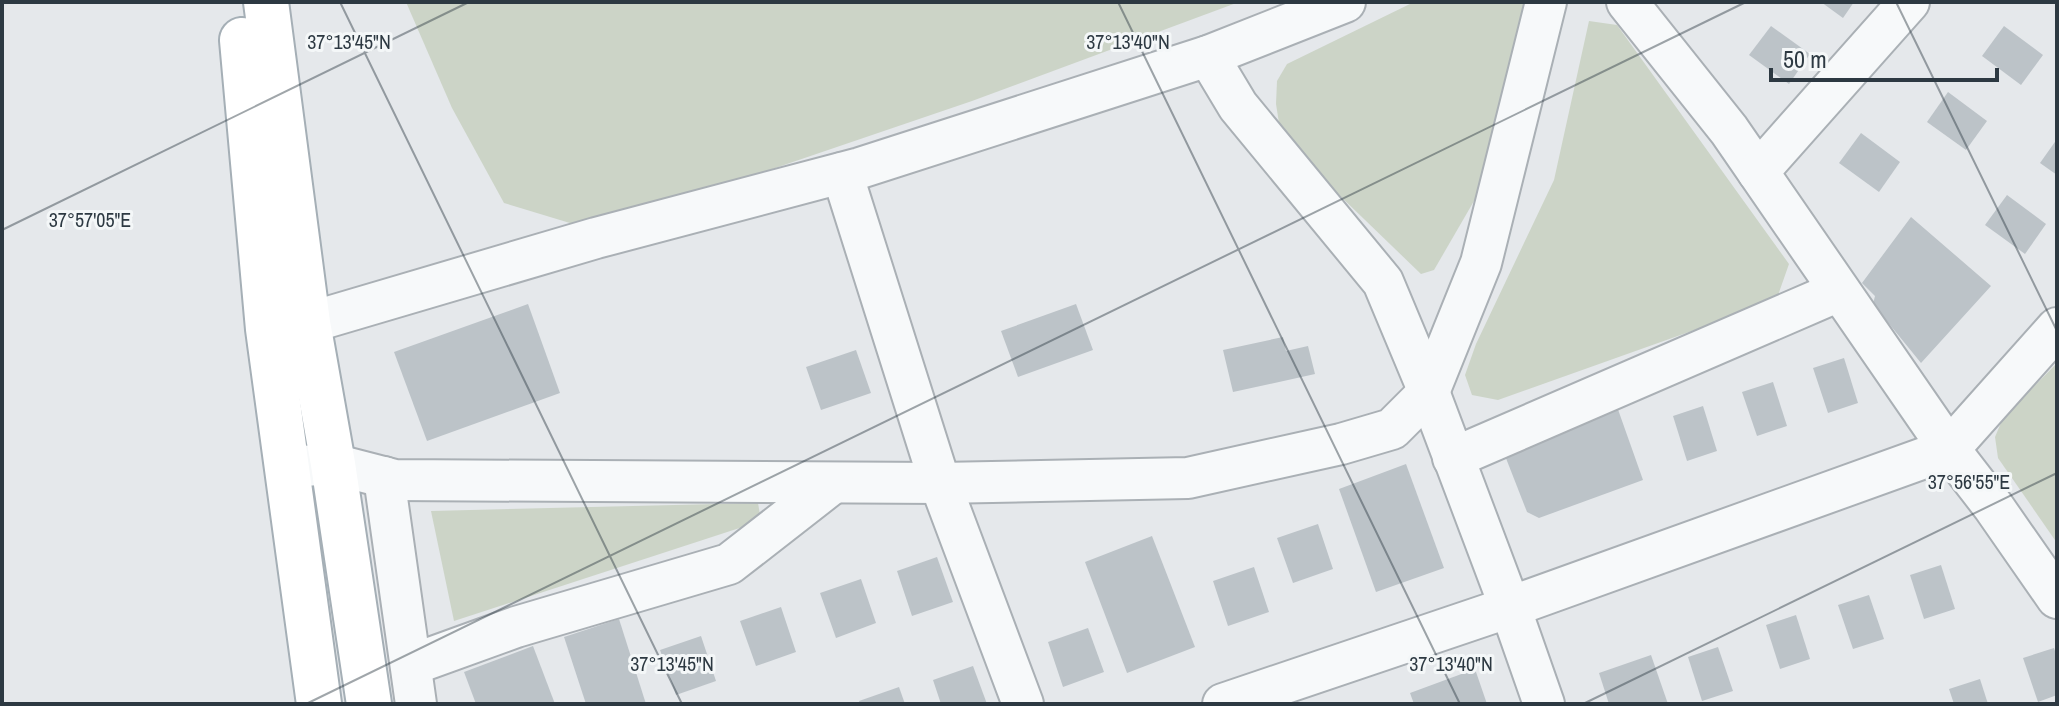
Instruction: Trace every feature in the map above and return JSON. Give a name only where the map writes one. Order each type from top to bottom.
[{"type":"main road","points":[[239,2],[268,329],[319,704]]},
{"type":"main road","points":[[266,2],[308,323],[369,704]]},
{"type":"street","points":[[308,323],[596,238],[842,173],[1208,56],[1345,2]]},
{"type":"street","points":[[287,467],[333,464],[395,480],[940,483],[1188,478],[1341,444],[1392,429],[1429,392],[1481,263],[1546,2]]},
{"type":"street","points":[[1627,2],[1729,130],[1949,449],[2057,598]]},
{"type":"street","points":[[1758,172],[1909,2]]},
{"type":"street","points":[[1208,56],[1238,106],[1383,282],[1429,392],[1544,704]]},
{"type":"street","points":[[842,173],[940,483],[1023,704]]},
{"type":"street","points":[[1453,458],[1839,291]]},
{"type":"street","points":[[1223,704],[1510,607],[1949,449],[2057,328]]},
{"type":"street","points":[[384,477],[416,704]]},
{"type":"street","points":[[411,665],[516,627],[729,564],[833,483]]},
{"type":"shaded area","points":[[406,2],[1239,2],[972,101],[593,230],[504,203],[452,108]]},
{"type":"shaded area","points":[[1414,2],[1526,2],[1485,182],[1434,270],[1421,274],[1307,164],[1280,129],[1276,104],[1277,81],[1287,64]]},
{"type":"shaded area","points":[[1589,21],[1617,25],[1789,264],[1776,301],[1498,400],[1472,395],[1465,375],[1476,344],[1554,180]]},
{"type":"shaded area","points":[[2057,363],[2057,543],[1998,458],[1995,437],[2003,418]]},
{"type":"shaded area","points":[[758,503],[761,521],[454,621],[431,511]]},
{"type":"building","points":[[1821,2],[1854,2],[1843,18]]},
{"type":"building","points":[[1771,26],[1810,54],[1789,84],[1749,55]]},
{"type":"building","points":[[2004,26],[2043,55],[2021,85],[1982,56]]},
{"type":"building","points":[[1948,92],[1987,121],[1966,150],[1927,122]]},
{"type":"building","points":[[1861,133],[1900,162],[1879,192],[1839,163]]},
{"type":"building","points":[[2057,139],[2057,175],[2040,163]]},
{"type":"building","points":[[2007,195],[2046,224],[2025,254],[1985,225]]},
{"type":"building","points":[[1911,217],[1991,286],[1921,363],[1873,304],[1875,296],[1862,283]]},
{"type":"building","points":[[528,304],[560,393],[427,441],[394,352]]},
{"type":"building","points":[[1076,304],[1093,350],[1018,377],[1001,331]]},
{"type":"building","points":[[1283,337],[1286,351],[1308,346],[1315,374],[1233,392],[1223,350]]},
{"type":"building","points":[[856,350],[871,393],[821,410],[806,367]]},
{"type":"building","points":[[1844,358],[1858,403],[1828,413],[1813,368]]},
{"type":"building","points":[[1773,382],[1787,426],[1757,436],[1742,392]]},
{"type":"building","points":[[1615,401],[1643,480],[1539,518],[1527,512],[1502,448]]},
{"type":"building","points":[[1703,406],[1717,451],[1687,461],[1673,416]]},
{"type":"building","points":[[1406,464],[1444,568],[1376,592],[1339,489]]},
{"type":"building","points":[[1318,524],[1333,569],[1293,583],[1277,538]]},
{"type":"building","points":[[1152,536],[1195,647],[1127,673],[1085,562]]},
{"type":"building","points":[[937,557],[953,602],[912,616],[897,571]]},
{"type":"building","points":[[1941,565],[1955,609],[1924,619],[1910,575]]},
{"type":"building","points":[[1254,567],[1269,612],[1228,626],[1213,581]]},
{"type":"building","points":[[861,579],[876,623],[836,638],[820,593]]},
{"type":"building","points":[[1869,595],[1884,639],[1853,649],[1838,605]]},
{"type":"building","points":[[781,607],[796,652],[756,666],[740,621]]},
{"type":"building","points":[[1796,615],[1810,659],[1780,669],[1766,625]]},
{"type":"building","points":[[619,619],[646,704],[586,704],[564,637]]},
{"type":"building","points":[[1088,628],[1104,672],[1063,687],[1048,642]]},
{"type":"building","points":[[701,636],[716,681],[676,695],[660,650]]},
{"type":"building","points":[[533,646],[555,704],[476,704],[464,672]]},
{"type":"building","points":[[1718,647],[1733,691],[1702,701],[1688,657]]},
{"type":"building","points":[[2054,648],[2057,657],[2057,695],[2038,702],[2023,658]]},
{"type":"building","points":[[1651,655],[1668,704],[1609,704],[1599,673]]},
{"type":"building","points":[[973,666],[987,704],[941,704],[933,680]]},
{"type":"building","points":[[1475,669],[1487,704],[1414,704],[1410,693]]},
{"type":"building","points":[[1980,679],[1988,704],[1954,704],[1949,689]]},
{"type":"building","points":[[899,687],[905,704],[860,704],[859,701]]}]
